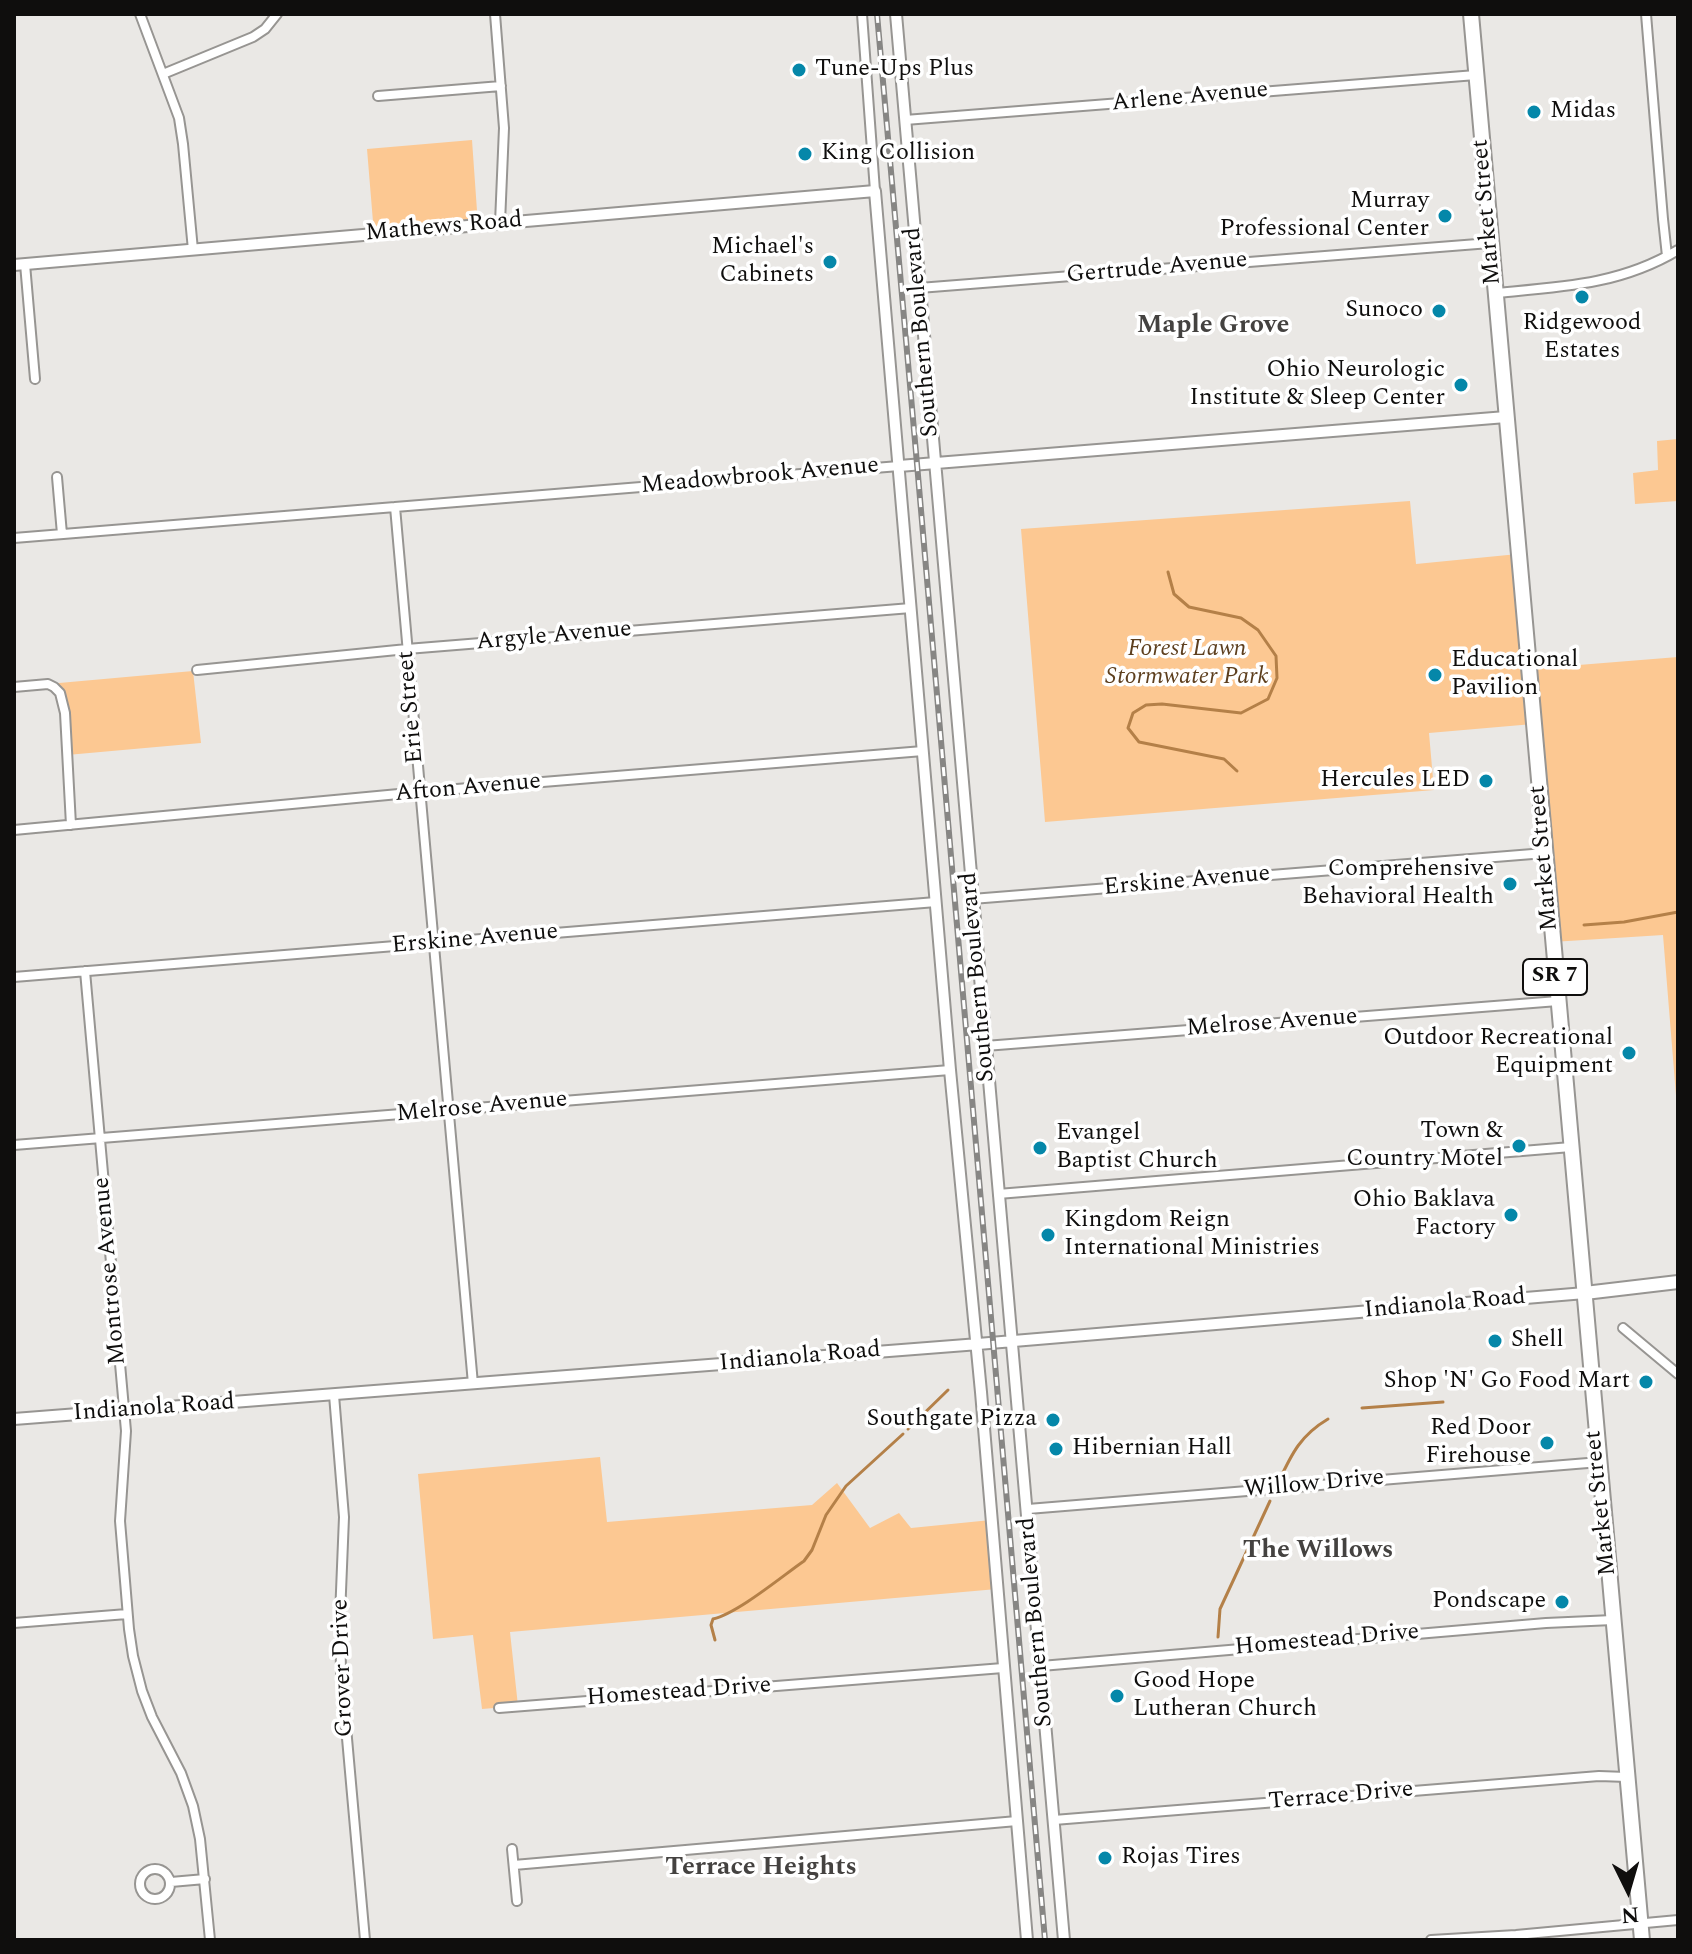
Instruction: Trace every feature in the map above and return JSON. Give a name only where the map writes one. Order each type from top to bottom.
[{"type":"main road","name":"Market Street","points":[[1471,14],[1642,1940]]},
{"type":"main road","points":[[1585,1293],[1678,1282]]},
{"type":"street","points":[[140,14],[179,118],[193,250]]},
{"type":"street","points":[[163,74],[253,37],[265,29],[277,14]]},
{"type":"street","points":[[495,14],[504,128],[500,223]]},
{"type":"street","name":"Southern Boulevard","points":[[862,14],[950,1070],[977,1344],[1027,1940]]},
{"type":"street","name":"Southern Boulevard","points":[[896,14],[1064,1940]]},
{"type":"street","points":[[1646,14],[1667,256]]},
{"type":"street","name":"Arlene Avenue","points":[[905,120],[1476,75]]},
{"type":"street","points":[[378,96],[501,86]]},
{"type":"street","name":"Mathews Road","points":[[20,264],[875,191]]},
{"type":"street","name":"Gertrude Avenue","points":[[919,288],[1490,243]]},
{"type":"street","points":[[1495,293],[1584,285],[1628,274],[1678,250]]},
{"type":"street","points":[[20,264],[35,379]]},
{"type":"street","name":"Meadowbrook Avenue","points":[[14,538],[1506,417]]},
{"type":"street","points":[[57,477],[62,534]]},
{"type":"street","name":"Erie Street","points":[[395,507],[473,1384]]},
{"type":"street","name":"Argyle Avenue","points":[[197,670],[407,649],[911,608]]},
{"type":"street","points":[[14,687],[48,684],[60,693],[64,701],[71,825]]},
{"type":"street","name":"Afton Avenue","points":[[14,830],[420,792],[923,751]]},
{"type":"street","name":"Erskine Avenue","points":[[972,899],[1545,853]]},
{"type":"street","name":"Erskine Avenue","points":[[14,977],[936,902]]},
{"type":"street","name":"Montrose Avenue","points":[[85,971],[124,1411],[125,1452],[120,1521],[127,1614],[142,1691],[181,1773],[193,1806],[200,1839],[210,1940]]},
{"type":"street","name":"Melrose Avenue","points":[[985,1046],[1558,1001]]},
{"type":"street","name":"Melrose Avenue","points":[[14,1145],[950,1070]]},
{"type":"street","points":[[998,1194],[1571,1147]]},
{"type":"street","name":"Indianola Road","points":[[14,1419],[1585,1293]]},
{"type":"street","points":[[1623,1328],[1678,1374]]},
{"type":"street","name":"Grover Drive","points":[[334,1395],[344,1517],[341,1671],[365,1940]]},
{"type":"street","name":"Willow Drive","points":[[1028,1509],[1600,1462]]},
{"type":"street","points":[[14,1623],[127,1614]]},
{"type":"street","name":"Homestead Drive","points":[[1041,1666],[1471,1629],[1613,1620]]},
{"type":"street","name":"Homestead Drive","points":[[499,1708],[1003,1668]]},
{"type":"street","name":"Terrace Drive","points":[[1054,1820],[1599,1776],[1627,1777]]},
{"type":"street","points":[[514,1865],[1017,1821]]},
{"type":"street","points":[[512,1849],[517,1901]]},
{"type":"street","points":[[171,1882],[205,1879]]},
{"type":"street","points":[[1431,1940],[1678,1920]]},
{"type":"green space","points":[[472,140],[478,225],[374,234],[367,149]]},
{"type":"green space","points":[[1678,439],[1678,501],[1635,504],[1633,473],[1658,470],[1657,441]]},
{"type":"green space","name":"Forest Lawn Stormwater Park","points":[[1410,501],[1416,564],[1518,554],[1529,669],[1678,657],[1678,1120],[1663,935],[1552,942],[1533,724],[1429,733],[1434,790],[1045,822],[1021,529]]},
{"type":"green space","points":[[193,671],[201,743],[67,755],[64,701],[48,684]]},
{"type":"green space","points":[[600,1457],[607,1522],[812,1505],[837,1483],[870,1528],[899,1513],[911,1528],[991,1520],[997,1589],[510,1632],[518,1706],[482,1709],[473,1635],[433,1639],[418,1474]]},
{"type":"waterway","points":[[1168,572],[1174,594],[1189,607],[1241,618],[1258,630],[1276,656],[1277,678],[1268,699],[1241,713],[1146,705],[1133,713],[1128,728],[1139,742],[1224,759],[1237,771]]},
{"type":"waterway","points":[[1584,925],[1624,922],[1678,912]]},
{"type":"waterway","points":[[908,1429],[948,1390]]},
{"type":"waterway","points":[[1362,1408],[1443,1402]]},
{"type":"waterway","points":[[1279,1481],[1298,1446],[1328,1419]]},
{"type":"waterway","points":[[715,1640],[711,1625],[713,1619],[747,1602],[804,1561],[812,1550],[826,1515],[846,1486],[903,1434]]},
{"type":"waterway","points":[[1218,1637],[1220,1609],[1270,1501]]},
{"type":"railway","points":[[877,14],[1045,1940]]},
{"type":"place","name":"Tune-Ups Plus","points":[[799,70]]},
{"type":"place","name":"Midas","points":[[1534,112]]},
{"type":"place","name":"King Collision","points":[[805,154]]},
{"type":"place","name":"Murray Professional Center","points":[[1445,216]]},
{"type":"place","name":"Michael's Cabinets","points":[[830,262]]},
{"type":"place","name":"Ridgewood Estates","points":[[1582,297]]},
{"type":"place","name":"Sunoco","points":[[1439,311]]},
{"type":"place","name":"Ohio Neurologic Institute & Sleep Center","points":[[1461,385]]},
{"type":"place","name":"Educational Pavilion","points":[[1435,675]]},
{"type":"place","name":"Hercules LED","points":[[1486,781]]},
{"type":"place","name":"Comprehensive Behavioral Health","points":[[1510,884]]},
{"type":"place","name":"Outdoor Recreational Equipment","points":[[1629,1053]]},
{"type":"place","name":"Town & Country Motel","points":[[1519,1146]]},
{"type":"place","name":"Evangel Baptist Church","points":[[1040,1148]]},
{"type":"place","name":"Ohio Baklava Factory","points":[[1511,1215]]},
{"type":"place","name":"Kingdom Reign International Ministries","points":[[1048,1235]]},
{"type":"place","name":"Shell","points":[[1495,1341]]},
{"type":"place","name":"Shop 'N' Go Food Mart","points":[[1646,1382]]},
{"type":"place","name":"Southgate Pizza","points":[[1053,1420]]},
{"type":"place","name":"Red Door Firehouse","points":[[1547,1443]]},
{"type":"place","name":"Hibernian Hall","points":[[1056,1449]]},
{"type":"place","name":"Pondscape","points":[[1562,1602]]},
{"type":"place","name":"Good Hope Lutheran Church","points":[[1117,1696]]},
{"type":"place","name":"Rojas Tires","points":[[1105,1858]]},
{"type":"district","name":"Maple Grove","points":[[1213,327]]},
{"type":"district","name":"The Willows","points":[[1318,1552]]},
{"type":"district","name":"Terrace Heights","points":[[761,1869]]}]
